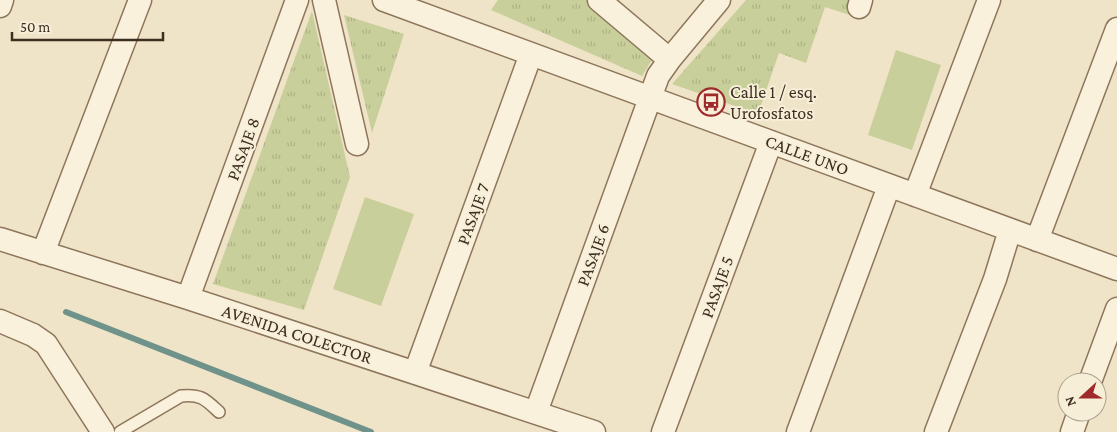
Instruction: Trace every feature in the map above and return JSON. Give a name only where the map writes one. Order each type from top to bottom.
[{"type":"street","points":[[0,6],[2,0]]},
{"type":"street","points":[[43,253],[140,0]]},
{"type":"street","name":"PASAJE 8","points":[[188,298],[297,0]]},
{"type":"street","points":[[324,0],[357,144]]},
{"type":"street","name":"CALLE UNO","points":[[384,0],[1117,269]]},
{"type":"street","points":[[599,0],[663,54]]},
{"type":"street","name":"PASAJE 6","points":[[536,412],[658,76],[719,0]]},
{"type":"street","points":[[914,195],[989,0]]},
{"type":"street","points":[[1037,240],[1109,75],[1117,29]]},
{"type":"street","name":"PASAJE 7","points":[[415,373],[531,54]]},
{"type":"street","name":"PASAJE 5","points":[[663,432],[771,142]]},
{"type":"street","points":[[798,432],[889,186]]},
{"type":"street","points":[[936,432],[995,279],[1010,230]]},
{"type":"street","name":"AVENIDA COLECTOR","points":[[0,239],[188,298],[594,432]]},
{"type":"street","points":[[1094,372],[1117,309]]},
{"type":"street","points":[[0,322],[26,332],[40,340],[50,350],[103,432]]},
{"type":"lane","points":[[120,432],[181,396],[190,395],[203,398],[219,412]]},
{"type":"green space","points":[[498,0],[589,0],[657,52],[642,76],[491,10]]},
{"type":"green space","points":[[746,0],[869,0],[862,19],[825,7],[806,63],[779,53],[758,114],[672,84]]},
{"type":"green space","points":[[312,11],[350,177],[304,310],[213,284]]},
{"type":"green space","points":[[344,15],[404,34],[372,133]]},
{"type":"green space","points":[[896,50],[941,65],[912,150],[868,135]]},
{"type":"green space","points":[[365,197],[414,214],[381,306],[333,289]]},
{"type":"waterway","points":[[66,312],[371,432]]},
{"type":"place","name":"Calle 1 / esq. Urofosfatos","points":[[711,102]]}]
